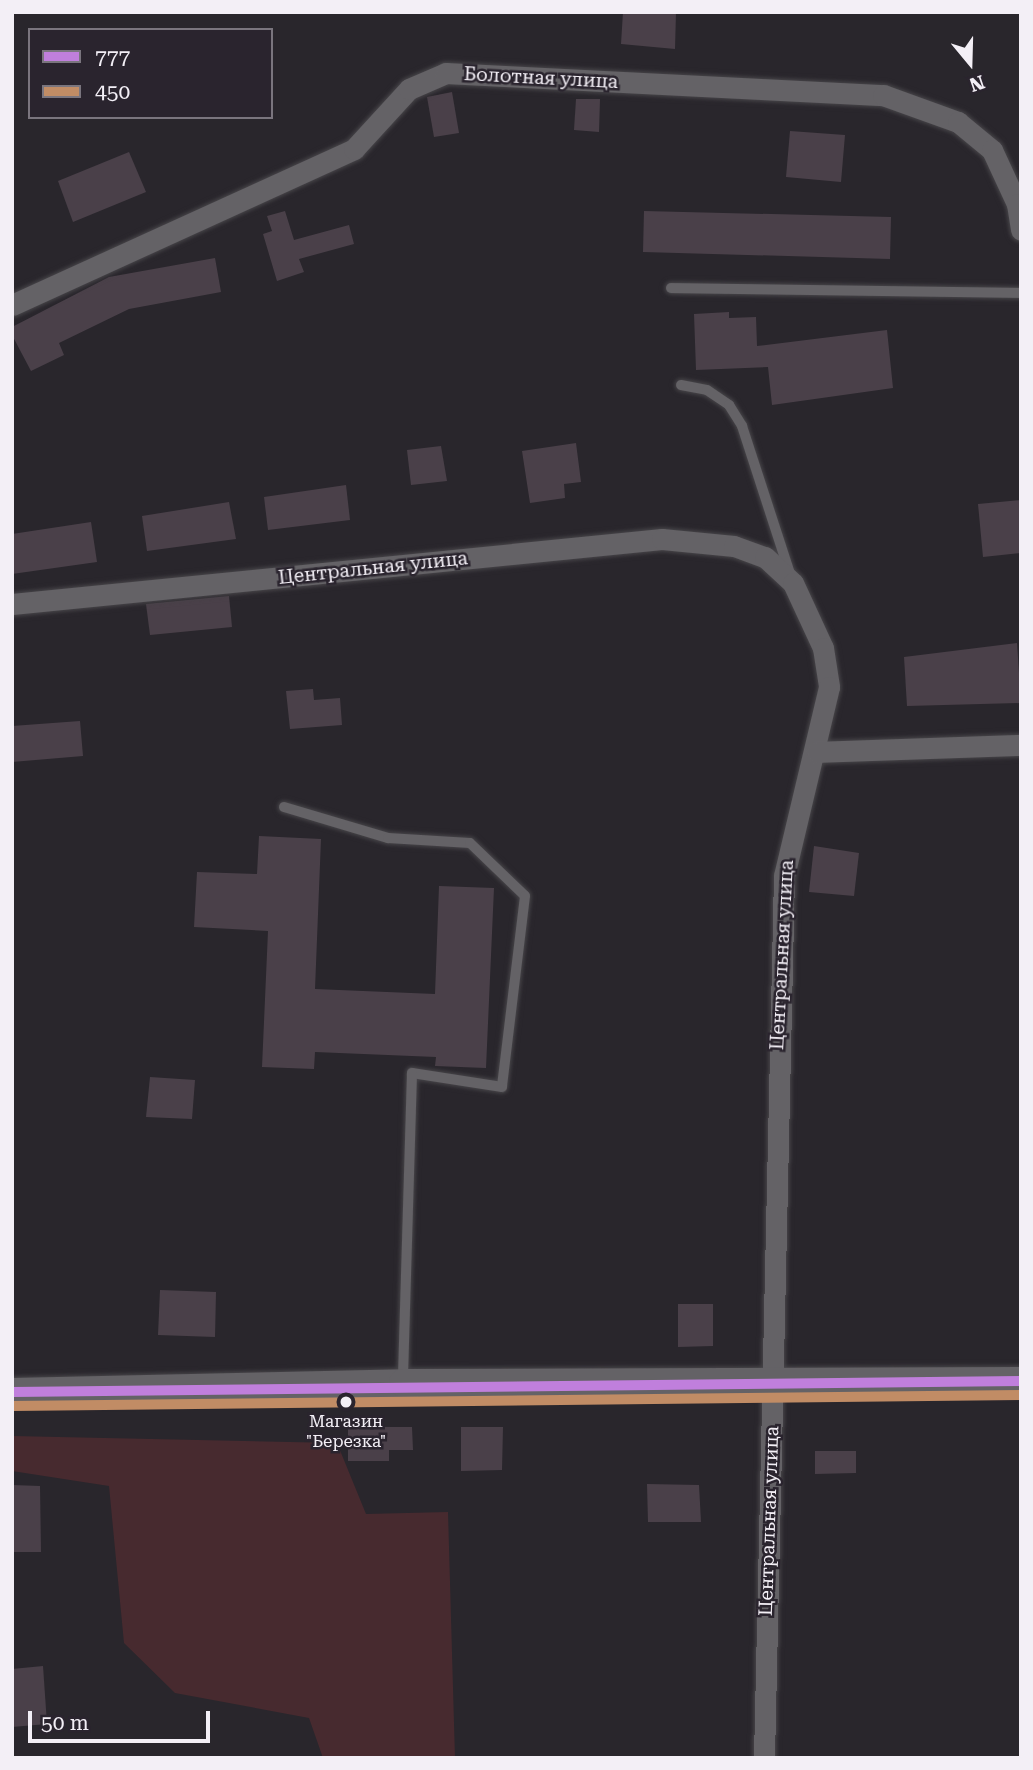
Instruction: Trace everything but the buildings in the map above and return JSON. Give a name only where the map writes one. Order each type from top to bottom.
[{"type":"street","name":"Болотная улица","points":[[12,305],[355,149],[409,89],[446,73],[883,94],[958,122],[992,150],[1017,204],[1021,230]]},
{"type":"street","name":"Центральная улица","points":[[12,604],[663,539],[734,546],[765,557],[793,583],[823,648],[829,687],[817,752],[783,876],[764,1758]]},
{"type":"street","points":[[817,752],[1021,745]]},
{"type":"street","points":[[12,1392],[403,1383],[774,1385],[1021,1381]]},
{"type":"lane","points":[[671,288],[1021,293]]},
{"type":"lane","points":[[681,386],[707,390],[729,405],[741,426],[793,583]]},
{"type":"lane","points":[[284,807],[388,838],[470,843],[525,896],[502,1087],[412,1073],[403,1383]]},
{"type":"shaded area","points":[[12,1436],[337,1443],[366,1514],[448,1512],[455,1758],[323,1758],[309,1718],[175,1693],[124,1643],[109,1486],[12,1471]]},
{"type":"transit line","name":"777","points":[[12,1392],[1021,1381]]},
{"type":"transit line","name":"450","points":[[12,1406],[1021,1395]]},
{"type":"place","name":"Магазин \"Березка\"","points":[[346,1402]]}]
